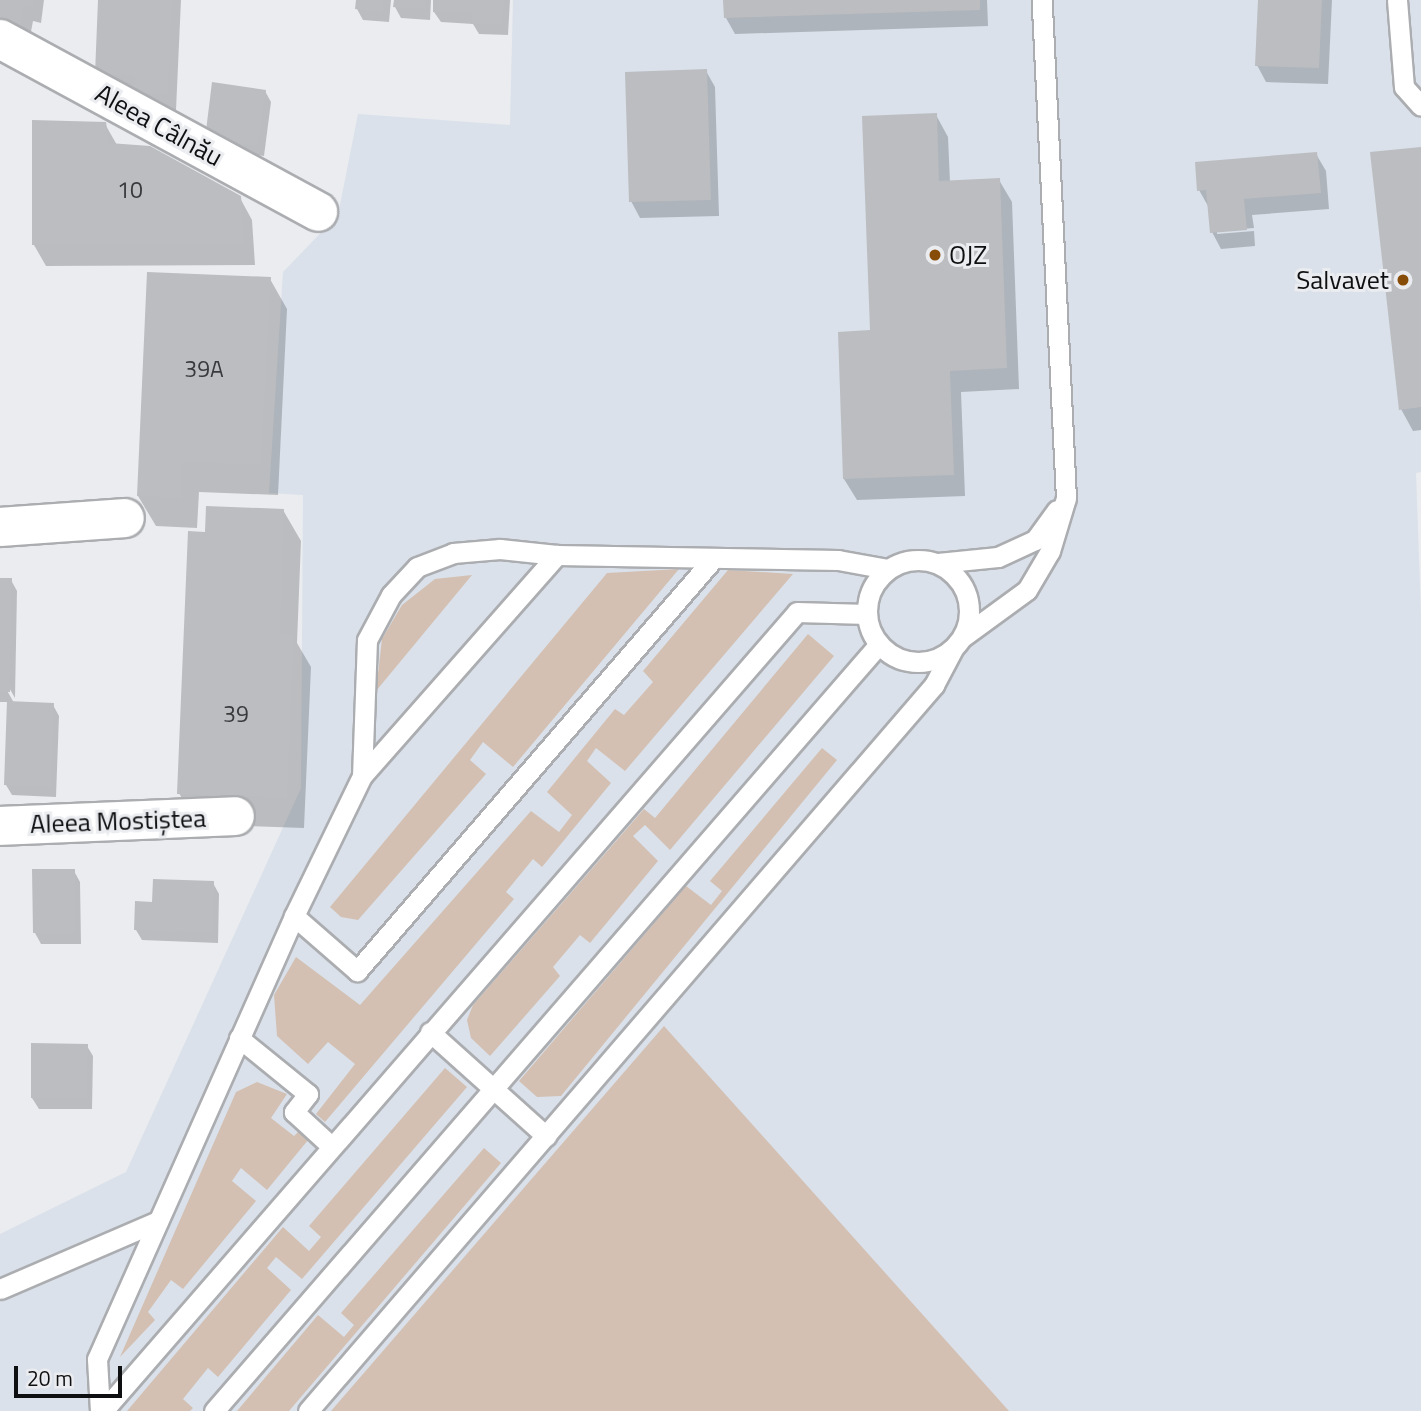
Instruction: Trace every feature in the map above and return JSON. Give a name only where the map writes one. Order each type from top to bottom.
[{"type":"street","name":"Aleea Câlnău","points":[[0,39],[317,212]]},
{"type":"street","points":[[0,527],[125,518]]},
{"type":"street","name":"Aleea Mostiștea","points":[[0,826],[235,816]]},
{"type":"lane","points":[[1042,0],[1066,498],[1051,551],[1027,590],[959,643],[923,663],[907,662],[891,655],[879,644],[870,630],[867,614],[876,581],[888,569],[903,561],[921,559],[938,563],[998,557],[1035,540],[1066,498]]},
{"type":"lane","points":[[1397,0],[1404,87],[1421,106]]},
{"type":"lane","points":[[362,776],[368,640],[391,595],[418,567],[453,553],[500,549],[556,555],[838,560],[888,569]]},
{"type":"lane","points":[[101,1411],[97,1359],[293,915],[362,776],[556,555]]},
{"type":"lane","points":[[293,915],[357,971],[713,559]]},
{"type":"lane","points":[[308,1411],[934,685],[970,619],[969,601],[964,585],[952,572],[938,563]]},
{"type":"lane","points":[[101,1411],[797,612],[867,614]]},
{"type":"lane","points":[[214,1411],[879,644]]},
{"type":"lane","points":[[430,1032],[546,1136]]},
{"type":"lane","points":[[240,1038],[308,1094],[294,1112],[331,1146]]},
{"type":"lane","points":[[0,1289],[158,1221]]},
{"type":"shaded area","points":[[513,0],[1421,0],[1421,472],[1416,473],[1421,614],[1421,1411],[0,1411],[0,1234],[126,1172],[301,788],[303,495],[269,493],[283,272],[338,215],[358,114],[510,125]]},
{"type":"shaded area","points":[[679,569],[513,767],[483,742],[470,760],[486,774],[358,920],[341,917],[330,907],[607,573]]},
{"type":"shaded area","points":[[728,570],[793,574],[625,771],[596,748],[587,761],[611,783],[542,867],[533,859],[506,892],[514,899],[325,1122],[316,1114],[355,1064],[328,1042],[308,1064],[277,1036],[274,995],[296,957],[360,1005],[531,811],[559,832],[572,815],[547,792],[615,709],[624,715],[653,682],[643,671]]},
{"type":"shaded area","points":[[472,575],[376,691],[382,639],[402,605],[435,579]]},
{"type":"shaded area","points":[[808,634],[834,656],[670,850],[645,825],[633,836],[658,861],[590,943],[580,935],[553,967],[560,976],[490,1056],[471,1038],[467,1020],[473,1005],[644,809],[655,818]]},
{"type":"shaded area","points":[[822,748],[837,760],[561,1096],[537,1097],[519,1081],[686,886],[711,905],[722,891],[710,881]]},
{"type":"shaded area","points":[[664,1026],[1009,1411],[331,1411]]},
{"type":"shaded area","points":[[445,1068],[467,1087],[302,1279],[276,1257],[267,1268],[291,1290],[218,1377],[208,1368],[183,1399],[193,1408],[190,1411],[127,1411],[283,1227],[309,1251],[321,1237],[309,1226]]},
{"type":"shaded area","points":[[257,1082],[287,1094],[271,1118],[294,1136],[304,1126],[313,1134],[267,1190],[241,1168],[232,1181],[256,1201],[183,1289],[171,1280],[148,1312],[155,1320],[120,1357],[236,1092]]},
{"type":"shaded area","points":[[484,1148],[501,1163],[289,1411],[237,1411],[318,1315],[344,1337],[354,1325],[341,1313]]},
{"type":"building","points":[[0,0],[34,0],[33,7],[24,5],[18,38],[0,29]]},
{"type":"building","points":[[98,0],[172,0],[168,94],[134,93],[135,76],[95,74]]},
{"type":"building","points":[[356,0],[384,0],[383,12],[355,9]]},
{"type":"building","points":[[394,0],[425,0],[425,9],[393,7]]},
{"type":"building","points":[[433,0],[504,0],[503,25],[471,24],[472,13],[433,12]]},
{"type":"building","points":[[723,0],[980,0],[980,10],[724,18]]},
{"type":"building","points":[[1258,0],[1322,0],[1319,68],[1255,66]]},
{"type":"building","points":[[707,69],[711,200],[629,202],[625,72]]},
{"type":"building","points":[[212,82],[266,90],[258,146],[205,139]]},
{"type":"building","name":"OJZ","points":[[937,113],[939,181],[1000,178],[1007,368],[950,371],[954,475],[843,479],[838,332],[870,330],[862,116]]},
{"type":"building","points":[[32,120],[106,122],[109,143],[150,146],[241,196],[244,244],[32,245]]},
{"type":"building","name":"Salvavet","points":[[1421,147],[1421,407],[1399,410],[1370,152]]},
{"type":"building","points":[[1317,152],[1321,193],[1244,199],[1247,230],[1210,233],[1206,190],[1197,191],[1195,162]]},
{"type":"building","points":[[147,272],[271,277],[261,465],[182,462],[181,498],[137,496]]},
{"type":"building","points":[[206,506],[284,509],[280,634],[294,635],[287,798],[177,794],[188,531],[205,532]]},
{"type":"building","points":[[0,578],[12,578],[10,692],[0,692]]},
{"type":"building","points":[[7,701],[54,703],[51,787],[4,785]]},
{"type":"building","points":[[32,869],[75,869],[75,933],[33,933]]},
{"type":"building","points":[[153,879],[214,881],[213,933],[134,930],[135,901],[152,902]]},
{"type":"building","points":[[31,1043],[88,1044],[87,1099],[31,1098]]},
{"type":"place","name":"OJZ","points":[[935,255]]},
{"type":"place","name":"Salvavet","points":[[1403,280]]}]
